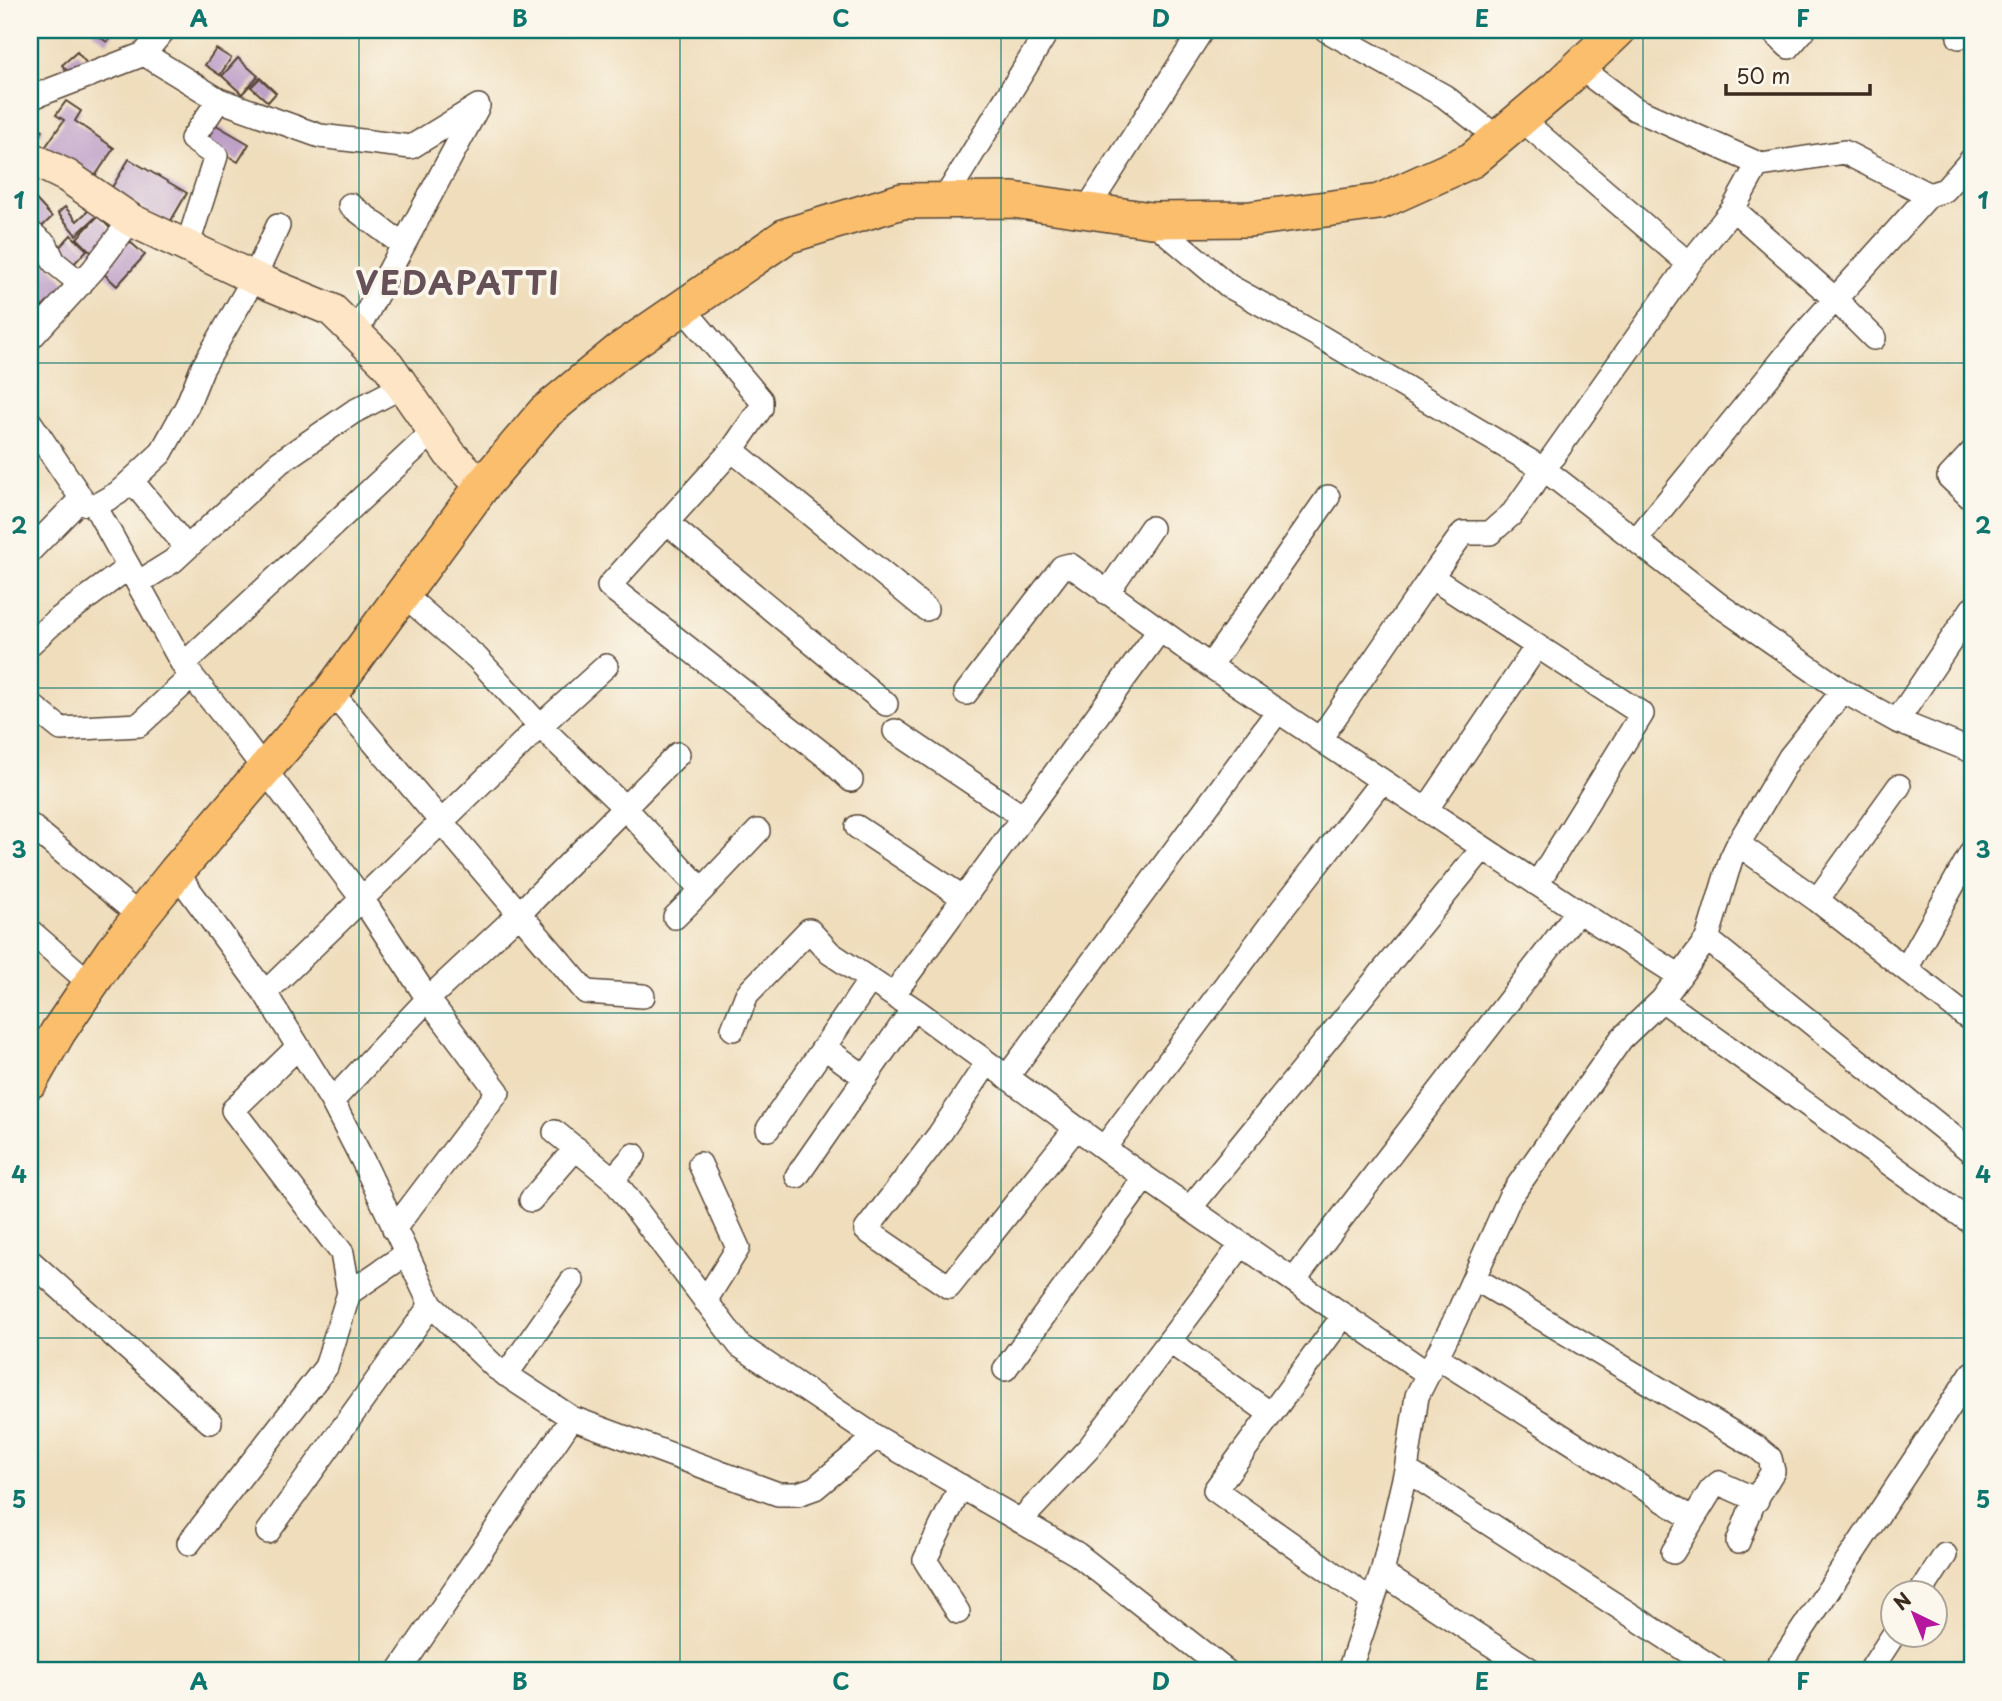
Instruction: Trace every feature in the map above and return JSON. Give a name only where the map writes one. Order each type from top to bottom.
[{"type":"main road","points":[[32,1073],[91,984],[141,916],[331,692],[482,486],[544,413],[618,352],[786,236],[902,201],[1013,200],[1151,220],[1250,219],[1379,202],[1472,160],[1618,30]]},
{"type":"street","points":[[30,98],[144,54],[164,30]]},
{"type":"street","points":[[944,200],[1048,30]]},
{"type":"street","points":[[1085,212],[1202,30]]},
{"type":"street","points":[[1326,30],[1444,96],[1510,128],[1689,264]]},
{"type":"street","points":[[1771,30],[1789,47],[1804,30]]},
{"type":"street","points":[[144,54],[219,100],[320,136],[411,147],[478,106],[356,333]]},
{"type":"street","points":[[1579,67],[1635,108],[1758,164],[1806,160],[1844,152],[1929,195]]},
{"type":"street","points":[[187,247],[216,156],[192,139],[219,100]]},
{"type":"street","points":[[30,158],[67,176],[131,220],[254,278],[332,310],[388,365],[450,454],[482,486]]},
{"type":"street","points":[[1636,540],[1801,337],[1929,195],[1945,190],[1972,159]]},
{"type":"street","points":[[1320,739],[1463,533],[1490,533],[1513,513],[1689,264],[1733,209],[1758,164]]},
{"type":"street","points":[[350,205],[403,245]]},
{"type":"street","points":[[1733,209],[1836,300],[1874,338]]},
{"type":"street","points":[[30,339],[81,284],[131,220]]},
{"type":"street","points":[[1151,220],[1229,286],[1545,470],[1722,607],[1843,691],[1897,721],[1968,745]]},
{"type":"street","points":[[30,551],[70,509],[118,494],[161,453],[187,406],[202,369],[254,278],[278,226]]},
{"type":"street","points":[[30,232],[46,245],[54,262],[81,284]]},
{"type":"street","points":[[683,308],[761,400],[761,408],[732,450],[610,586],[828,758],[851,780]]},
{"type":"street","points":[[30,644],[53,623],[134,575],[173,561],[280,462],[353,412],[403,386]]},
{"type":"street","points":[[30,422],[89,504],[134,575],[187,670],[363,900],[428,999],[498,1092],[394,1229]]},
{"type":"street","points":[[30,704],[61,729],[139,725],[187,670],[434,431]]},
{"type":"street","points":[[732,450],[926,608]]},
{"type":"street","points":[[1972,452],[1950,477],[1972,499]]},
{"type":"street","points":[[132,481],[187,548]]},
{"type":"street","points":[[1210,666],[1328,497]]},
{"type":"street","points":[[666,522],[886,704]]},
{"type":"street","points":[[1107,593],[1151,527]]},
{"type":"street","points":[[966,694],[1062,567],[1070,565],[1210,666],[1680,976]]},
{"type":"street","points":[[1431,577],[1642,715],[1537,884]]},
{"type":"street","points":[[404,595],[477,658],[540,726],[624,807],[702,890]]},
{"type":"street","points":[[1897,721],[1972,608]]},
{"type":"street","points":[[893,995],[1159,631]]},
{"type":"street","points":[[1426,810],[1537,646]]},
{"type":"street","points":[[265,993],[540,726],[606,666]]},
{"type":"street","points":[[1355,1668],[1382,1573],[1406,1470],[1417,1396],[1510,1197],[1621,1039],[1662,1000],[1707,939],[1738,844],[1790,757],[1843,691]]},
{"type":"street","points":[[331,692],[586,992],[643,996]]},
{"type":"street","points":[[1007,1077],[1278,711]]},
{"type":"street","points":[[895,732],[1023,817]]},
{"type":"street","points":[[332,1101],[428,999],[519,914],[678,754]]},
{"type":"street","points":[[1104,1147],[1382,781]]},
{"type":"street","points":[[1817,900],[1899,786]]},
{"type":"street","points":[[30,825],[141,916]]},
{"type":"street","points":[[857,827],[964,898]]},
{"type":"street","points":[[675,917],[758,831]]},
{"type":"street","points":[[1738,844],[1817,900],[1972,1021]]},
{"type":"street","points":[[1190,1208],[1483,848]]},
{"type":"street","points":[[1906,969],[1969,864]]},
{"type":"street","points":[[176,872],[265,993],[332,1101],[431,1305],[496,1368],[572,1418],[778,1494],[799,1494],[815,1488],[876,1437]]},
{"type":"street","points":[[1294,1280],[1578,911]]},
{"type":"street","points":[[733,1030],[747,994],[808,930],[830,953],[1343,1315],[1433,1365],[1693,1519]]},
{"type":"street","points":[[30,931],[91,984]]},
{"type":"street","points":[[1707,939],[1972,1152]]},
{"type":"street","points":[[768,1129],[870,980]]},
{"type":"street","points":[[1662,1000],[1972,1223]]},
{"type":"street","points":[[797,1176],[913,1009]]},
{"type":"street","points":[[189,1543],[326,1367],[349,1293],[342,1253],[233,1110],[298,1047]]},
{"type":"street","points":[[824,1047],[866,1077]]},
{"type":"street","points":[[987,1063],[939,1135],[866,1230],[948,1287],[1076,1128]]},
{"type":"street","points":[[555,1132],[613,1179],[740,1346],[876,1437],[1077,1554],[1226,1671]]},
{"type":"street","points":[[531,1200],[576,1148]]},
{"type":"street","points":[[613,1179],[634,1155]]},
{"type":"street","points":[[700,1164],[738,1248],[705,1301]]},
{"type":"street","points":[[1005,1369],[1145,1177]]},
{"type":"street","points":[[1020,1521],[1089,1448],[1242,1244]]},
{"type":"street","points":[[349,1293],[406,1254]]},
{"type":"street","points":[[30,1261],[210,1422]]},
{"type":"street","points":[[1474,1278],[1758,1448],[1770,1458],[1773,1471],[1738,1542]]},
{"type":"street","points":[[506,1375],[572,1281]]},
{"type":"street","points":[[268,1532],[431,1305]]},
{"type":"street","points":[[1343,1315],[1215,1490],[1372,1601]]},
{"type":"street","points":[[1169,1341],[1271,1414]]},
{"type":"street","points":[[1775,1671],[1972,1373]]},
{"type":"street","points":[[408,1668],[572,1418]]},
{"type":"street","points":[[1406,1470],[1715,1670]]},
{"type":"street","points":[[1673,1552],[1711,1490],[1719,1483],[1757,1500]]},
{"type":"street","points":[[958,1612],[925,1560],[961,1486]]},
{"type":"street","points":[[1930,1578],[1945,1555]]},
{"type":"street","points":[[1382,1573],[1532,1671]]},
{"type":"street","points":[[1870,1671],[1885,1648]]},
{"type":"building","points":[[116,30],[107,42],[92,32]]},
{"type":"building","points":[[133,30],[157,30],[145,42]]},
{"type":"building","points":[[216,49],[231,58],[220,75],[205,65]]},
{"type":"building","points":[[77,52],[89,66],[73,78],[62,65]]},
{"type":"building","points":[[238,58],[258,76],[242,94],[222,76]]},
{"type":"building","points":[[260,78],[276,93],[268,102],[251,87]]},
{"type":"building","points":[[66,101],[81,111],[75,121],[114,148],[89,185],[42,152],[64,120],[56,115]]},
{"type":"building","points":[[211,122],[249,144],[238,162],[201,140]]},
{"type":"building","points":[[32,124],[43,130],[34,145],[30,142]]},
{"type":"building","points":[[129,159],[187,193],[169,224],[111,189]]},
{"type":"building","points":[[30,193],[52,217],[34,234],[30,230]]},
{"type":"building","points":[[65,207],[77,221],[90,209],[97,216],[76,235],[58,213]]},
{"type":"building","points":[[98,216],[115,233],[94,255],[77,238]]},
{"type":"building","points":[[71,235],[87,250],[68,270],[52,255]]},
{"type":"building","points":[[129,241],[145,255],[117,286],[101,271]]},
{"type":"building","points":[[41,255],[71,289],[46,311],[32,296],[36,293],[39,295],[30,285],[30,265]]},
{"type":"district","name":"VEDAPATTI","points":[[458,284]]}]
